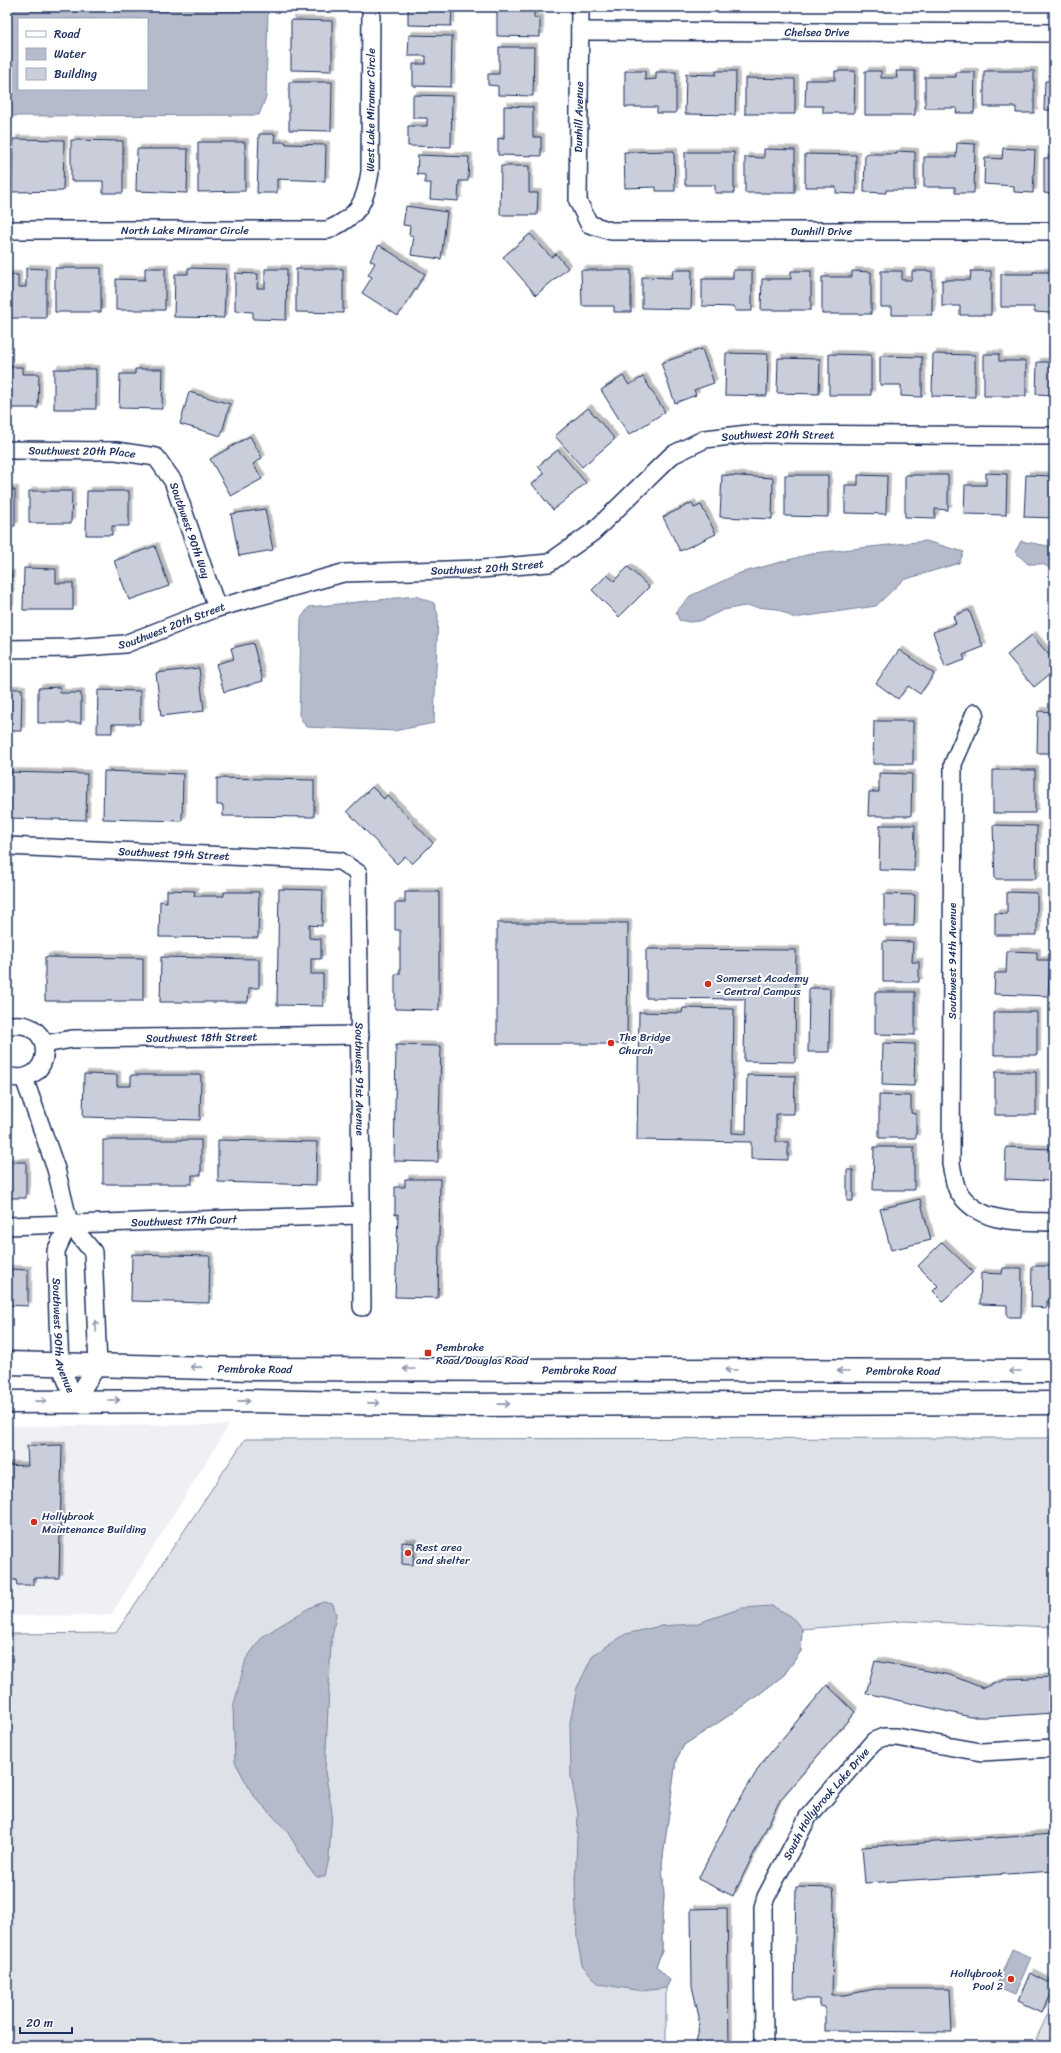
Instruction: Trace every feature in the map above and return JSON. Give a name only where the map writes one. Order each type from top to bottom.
[{"type":"main road","name":"Pembroke Road","points":[[7,1363],[253,1369],[1054,1371]]},
{"type":"main road","points":[[563,1370],[564,1403]]},
{"type":"main road","points":[[7,1402],[75,1400],[461,1405],[564,1403],[1054,1403]]},
{"type":"street","name":"West Lake Miramar Circle","points":[[357,211],[366,194],[370,172],[371,7]]},
{"type":"street","name":"Dunhill Avenue","points":[[580,7],[578,201],[589,224]]},
{"type":"street","name":"Chelsea Drive","points":[[580,31],[1054,33]]},
{"type":"street","name":"North Lake Miramar Circle","points":[[7,230],[328,230],[343,223],[357,211]]},
{"type":"street","name":"Dunhill Drive","points":[[589,224],[611,231],[1054,231]]},
{"type":"street","name":"Southwest 20th Street","points":[[7,649],[72,648],[125,644],[217,608],[343,573],[481,569],[549,563],[593,532],[672,455],[705,439],[748,434],[1054,436]]},
{"type":"street","name":"Southwest 20th Place","points":[[7,450],[116,451],[156,457]]},
{"type":"street","name":"Southwest 90th Way","points":[[156,457],[173,481],[217,608]]},
{"type":"street","name":"Southwest 94th Avenue","points":[[975,713],[953,764],[951,1164],[958,1190],[972,1208],[1004,1221],[1054,1222]]},
{"type":"street","name":"Southwest 19th Street","points":[[7,846],[340,861]]},
{"type":"street","name":"Southwest 91st Avenue","points":[[340,861],[358,873],[362,1307]]},
{"type":"street","points":[[7,1026],[19,1024],[38,1032],[44,1044],[45,1052],[42,1063],[37,1071],[24,1078],[7,1076]]},
{"type":"street","name":"Southwest 18th Street","points":[[44,1044],[72,1039],[360,1035]]},
{"type":"street","points":[[24,1078],[56,1169],[69,1223],[93,1252],[98,1365]]},
{"type":"street","name":"Southwest 17th Court","points":[[7,1226],[361,1215]]},
{"type":"street","name":"Southwest 90th Avenue","points":[[69,1223],[56,1251],[60,1364],[75,1400]]},
{"type":"street","name":"Southwest 90th Avenue","points":[[75,1400],[98,1365]]},
{"type":"street","name":"South Hollybrook Lake Drive","points":[[764,2046],[763,1907],[766,1897],[808,1817],[874,1741],[884,1737],[896,1737],[981,1752],[1054,1748]]},
{"type":"shaded area","points":[[229,1425],[111,1615],[7,1616],[7,1426]]},
{"type":"shaded area","points":[[1054,1438],[1054,1627],[904,1621],[802,1629],[801,1651],[784,1675],[745,1705],[684,1745],[676,1760],[662,1864],[664,1897],[662,1951],[656,1966],[670,1980],[666,1988],[666,2046],[7,2046],[7,1634],[116,1633],[245,1439]]},
{"type":"shaded area","points":[[1054,2001],[1054,2046],[1051,2046],[1036,2039]]},
{"type":"water","points":[[7,7],[268,7],[266,97],[259,115],[7,116]]},
{"type":"water","points":[[926,541],[964,552],[959,563],[903,580],[876,606],[794,618],[777,609],[745,606],[723,610],[700,621],[689,622],[679,620],[676,612],[690,596],[740,573],[814,553]]},
{"type":"water","points":[[1021,541],[1054,547],[1054,570],[1042,564],[1028,564],[1015,552]]},
{"type":"water","points":[[416,596],[434,603],[438,615],[434,723],[394,731],[306,727],[299,715],[301,618],[309,607]]},
{"type":"water","points":[[323,1602],[333,1604],[336,1614],[331,1644],[325,1772],[332,1811],[329,1858],[325,1877],[317,1877],[308,1867],[287,1831],[253,1795],[235,1762],[233,1708],[246,1659],[263,1636],[309,1608]]},
{"type":"water","points":[[772,1606],[791,1616],[802,1629],[801,1651],[784,1675],[745,1705],[684,1745],[676,1760],[662,1864],[664,1897],[662,1951],[656,1966],[670,1980],[666,1988],[642,1991],[599,1984],[582,1965],[577,1939],[575,1885],[578,1814],[571,1777],[570,1722],[577,1688],[593,1655],[626,1634],[660,1626],[695,1624],[742,1608]]},
{"type":"water","name":"Hollybrook Pool 2","points":[[1012,1949],[1031,1957],[1015,1995],[996,1987]]},
{"type":"building","points":[[290,7],[333,7],[333,10],[290,10]]},
{"type":"building","points":[[408,7],[452,7],[451,26],[408,25]]},
{"type":"building","points":[[497,7],[534,7],[534,18],[540,18],[540,37],[497,36]]},
{"type":"building","points":[[291,20],[332,21],[332,71],[291,70]]},
{"type":"building","points":[[409,35],[452,36],[451,87],[413,86],[413,64],[426,64],[426,56],[408,56]]},
{"type":"building","points":[[499,47],[534,47],[533,96],[498,95],[498,86],[488,85],[488,74],[499,74]]},
{"type":"building","points":[[625,71],[645,71],[645,80],[656,79],[656,72],[676,72],[676,113],[657,113],[657,107],[625,107]]},
{"type":"building","points":[[716,71],[736,71],[735,115],[685,114],[686,74],[716,75]]},
{"type":"building","points":[[835,71],[855,71],[854,113],[823,113],[823,106],[805,106],[806,80],[835,80]]},
{"type":"building","points":[[865,71],[881,71],[881,78],[897,78],[896,71],[915,71],[915,115],[865,115]]},
{"type":"building","points":[[984,71],[1034,71],[1034,113],[1016,113],[1016,107],[984,107]]},
{"type":"building","points":[[956,72],[975,72],[974,113],[956,113],[957,108],[925,108],[925,77],[956,77]]},
{"type":"building","points":[[745,78],[795,79],[795,114],[745,114]]},
{"type":"building","points":[[1045,81],[1054,81],[1054,110],[1044,110]]},
{"type":"building","points":[[289,82],[332,82],[331,131],[289,130]]},
{"type":"building","points":[[413,95],[452,96],[451,147],[408,146],[408,126],[427,126],[427,118],[413,118]]},
{"type":"building","points":[[504,106],[533,107],[533,137],[541,137],[541,156],[498,155],[498,138],[504,139]]},
{"type":"building","points":[[259,134],[275,134],[274,142],[286,142],[286,144],[326,145],[325,181],[277,179],[277,193],[257,193]]},
{"type":"building","points":[[13,139],[64,140],[63,191],[12,192]]},
{"type":"building","points":[[71,140],[123,141],[123,193],[103,193],[103,181],[71,181]]},
{"type":"building","points":[[198,142],[245,142],[245,191],[198,192]]},
{"type":"building","points":[[957,143],[975,144],[974,193],[955,193],[955,187],[924,187],[924,157],[956,157]]},
{"type":"building","points":[[1003,148],[1035,150],[1033,193],[1014,192],[1014,186],[984,184],[985,158],[1002,159]]},
{"type":"building","points":[[137,149],[188,149],[187,193],[136,191]]},
{"type":"building","points":[[764,149],[795,150],[795,193],[745,193],[745,157],[764,158]]},
{"type":"building","points":[[674,151],[675,191],[656,191],[656,187],[625,188],[624,152]]},
{"type":"building","points":[[897,151],[915,152],[915,190],[886,190],[886,193],[864,192],[865,154],[897,154]]},
{"type":"building","points":[[685,152],[734,152],[734,193],[715,193],[715,185],[685,185]]},
{"type":"building","points":[[805,154],[856,155],[856,194],[836,193],[836,187],[805,187]]},
{"type":"building","points":[[418,155],[469,157],[468,181],[459,181],[458,201],[430,199],[431,183],[425,183],[425,175],[417,174]]},
{"type":"building","points":[[1044,158],[1054,158],[1054,194],[1044,193]]},
{"type":"building","points":[[501,166],[529,166],[529,193],[538,193],[537,215],[500,215]]},
{"type":"building","points":[[406,206],[447,212],[441,259],[411,255],[414,236],[409,235],[410,226],[403,225]]},
{"type":"building","points":[[530,234],[551,257],[556,254],[568,268],[536,295],[503,257]]},
{"type":"building","points":[[379,245],[425,274],[398,316],[362,293],[372,277],[368,275],[375,263],[370,260]]},
{"type":"building","points":[[26,268],[46,269],[46,318],[7,318],[7,275],[18,275],[18,287],[26,287]]},
{"type":"building","points":[[55,268],[101,268],[101,312],[55,312]]},
{"type":"building","points":[[145,268],[165,268],[165,310],[116,310],[116,279],[145,280]]},
{"type":"building","points":[[188,268],[226,269],[224,318],[174,317],[175,274],[188,274]]},
{"type":"building","points":[[265,269],[287,269],[286,320],[253,319],[253,312],[235,311],[235,273],[258,274],[257,288],[265,288]]},
{"type":"building","points":[[296,269],[343,269],[343,313],[296,312]]},
{"type":"building","points":[[581,270],[631,270],[631,312],[614,312],[614,306],[582,306]]},
{"type":"building","points":[[673,270],[692,270],[691,309],[642,308],[642,277],[672,278]]},
{"type":"building","points":[[733,270],[752,270],[752,311],[735,311],[735,307],[702,306],[702,279],[733,279]]},
{"type":"building","points":[[791,271],[811,271],[811,310],[761,310],[762,279],[791,279]]},
{"type":"building","points":[[852,271],[871,272],[871,314],[822,314],[822,277],[852,277]]},
{"type":"building","points":[[881,271],[902,271],[902,280],[912,280],[912,271],[932,271],[932,315],[892,315],[892,307],[881,307]]},
{"type":"building","points":[[971,271],[991,271],[991,315],[960,315],[960,306],[942,306],[942,280],[970,280]]},
{"type":"building","points":[[1033,272],[1052,272],[1051,313],[1034,312],[1034,307],[1001,307],[1001,274],[1033,274]]},
{"type":"building","points":[[702,349],[714,383],[694,390],[696,395],[675,403],[661,363]]},
{"type":"building","points":[[726,353],[768,354],[767,396],[725,395]]},
{"type":"building","points":[[829,354],[871,355],[871,395],[829,395]]},
{"type":"building","points":[[933,354],[975,355],[975,397],[932,396]]},
{"type":"building","points":[[984,354],[999,354],[999,361],[1026,361],[1026,396],[984,396]]},
{"type":"building","points":[[880,356],[922,357],[922,397],[901,396],[901,385],[880,385]]},
{"type":"building","points":[[778,358],[820,359],[819,394],[777,393]]},
{"type":"building","points":[[1037,362],[1054,362],[1054,395],[1036,394]]},
{"type":"building","points":[[7,367],[22,367],[22,374],[39,374],[38,408],[7,408]]},
{"type":"building","points":[[54,369],[96,369],[96,409],[54,409]]},
{"type":"building","points":[[135,369],[163,369],[162,409],[119,408],[120,374],[135,374]]},
{"type":"building","points":[[623,376],[629,385],[643,377],[665,412],[629,435],[601,390]]},
{"type":"building","points":[[189,392],[230,404],[221,436],[180,424]]},
{"type":"building","points":[[588,408],[615,439],[582,467],[555,436]]},
{"type":"building","points":[[250,436],[262,458],[253,464],[262,479],[231,496],[210,459]]},
{"type":"building","points":[[558,450],[586,483],[553,510],[532,484],[544,474],[538,466]]},
{"type":"building","points":[[986,473],[1007,474],[1006,515],[964,514],[965,485],[986,485]]},
{"type":"building","points":[[722,475],[773,478],[772,519],[720,517]]},
{"type":"building","points":[[785,475],[828,475],[828,517],[785,516]]},
{"type":"building","points":[[858,475],[887,476],[886,514],[845,513],[845,485],[858,485]]},
{"type":"building","points":[[905,475],[948,475],[948,510],[935,509],[935,518],[905,517]]},
{"type":"building","points":[[1026,475],[1054,476],[1054,518],[1024,517]]},
{"type":"building","points":[[7,490],[15,490],[15,526],[7,526]]},
{"type":"building","points":[[29,491],[72,491],[71,523],[29,523]]},
{"type":"building","points":[[87,491],[129,491],[129,526],[112,526],[112,535],[86,535]]},
{"type":"building","points":[[692,503],[694,508],[701,505],[716,534],[680,551],[663,517]]},
{"type":"building","points":[[265,509],[273,550],[239,556],[231,514]]},
{"type":"building","points":[[155,546],[169,586],[129,600],[114,561]]},
{"type":"building","points":[[628,567],[649,587],[619,617],[592,590],[607,575],[614,581]]},
{"type":"building","points":[[24,568],[56,569],[56,583],[73,583],[73,610],[23,610]]},
{"type":"building","points":[[7,574],[11,574],[10,608],[7,608]]},
{"type":"building","points":[[969,610],[983,647],[963,655],[965,660],[945,667],[933,632],[956,624],[953,616]]},
{"type":"building","points":[[1032,635],[1054,661],[1054,671],[1034,687],[1007,655]]},
{"type":"building","points":[[253,643],[263,681],[224,692],[216,664],[234,659],[231,648]]},
{"type":"building","points":[[899,650],[934,674],[920,694],[908,686],[898,699],[876,683]]},
{"type":"building","points":[[199,668],[204,711],[161,716],[156,673]]},
{"type":"building","points":[[60,687],[60,693],[81,693],[81,723],[38,723],[38,688]]},
{"type":"building","points":[[7,689],[22,689],[21,731],[7,731]]},
{"type":"building","points":[[98,690],[140,691],[140,724],[112,724],[112,733],[97,733]]},
{"type":"building","points":[[1038,711],[1054,712],[1054,753],[1037,753]]},
{"type":"building","points":[[874,721],[913,721],[913,764],[873,764]]},
{"type":"building","points":[[993,770],[1035,770],[1035,813],[993,813]]},
{"type":"building","points":[[104,771],[183,774],[182,821],[103,819]]},
{"type":"building","points":[[7,772],[87,774],[86,820],[7,818]]},
{"type":"building","points":[[879,773],[912,774],[911,816],[868,816],[869,792],[879,792]]},
{"type":"building","points":[[217,778],[314,780],[314,817],[223,816],[223,805],[217,805]]},
{"type":"building","points":[[372,787],[384,799],[387,795],[433,843],[412,864],[405,856],[397,864],[347,811]]},
{"type":"building","points":[[880,825],[915,825],[914,871],[879,870]]},
{"type":"building","points":[[993,825],[1037,826],[1036,879],[995,879]]},
{"type":"building","points":[[279,889],[323,890],[322,926],[309,925],[309,938],[321,939],[321,959],[311,959],[311,974],[323,974],[323,1006],[277,1005]]},
{"type":"building","points":[[167,890],[195,891],[194,896],[224,896],[224,892],[259,892],[258,938],[159,937],[160,901],[167,902]]},
{"type":"building","points":[[405,892],[439,892],[439,1010],[395,1009],[395,974],[400,974],[400,930],[395,930],[395,903],[405,903]]},
{"type":"building","points":[[1007,892],[1037,893],[1037,935],[995,935],[995,913],[1007,914]]},
{"type":"building","points":[[884,894],[915,895],[914,926],[884,926]]},
{"type":"building","points":[[497,923],[628,923],[627,1044],[497,1044]]},
{"type":"building","points":[[883,941],[913,942],[912,962],[919,962],[919,982],[883,982]]},
{"type":"building","points":[[646,949],[796,950],[795,1062],[744,1061],[745,999],[646,998]]},
{"type":"building","points":[[1007,951],[1037,952],[1037,960],[1050,960],[1048,996],[994,994],[995,973],[1006,973]]},
{"type":"building","points":[[45,957],[143,958],[143,1001],[45,1001]]},
{"type":"building","points":[[161,957],[259,959],[259,988],[249,988],[248,1002],[160,1002]]},
{"type":"building","points":[[809,988],[830,988],[829,1052],[808,1052]]},
{"type":"building","points":[[875,992],[915,992],[915,1035],[875,1034]]},
{"type":"building","points":[[683,1008],[734,1009],[732,1133],[746,1134],[747,1075],[795,1076],[794,1114],[776,1114],[776,1142],[788,1142],[788,1160],[751,1159],[751,1142],[637,1140],[639,1012],[682,1013]]},
{"type":"building","points":[[994,1012],[1037,1012],[1037,1055],[994,1055]]},
{"type":"building","points":[[883,1043],[915,1044],[914,1086],[882,1085]]},
{"type":"building","points":[[396,1045],[441,1046],[438,1162],[394,1161]]},
{"type":"building","points":[[995,1072],[1036,1072],[1036,1115],[995,1115]]},
{"type":"building","points":[[84,1074],[117,1075],[117,1086],[131,1086],[131,1075],[201,1075],[200,1120],[83,1117]]},
{"type":"building","points":[[879,1095],[911,1096],[911,1113],[916,1114],[916,1138],[879,1138]]},
{"type":"building","points":[[7,1102],[9,1102],[8,1138],[7,1138]]},
{"type":"building","points":[[103,1140],[201,1140],[201,1175],[192,1175],[192,1184],[103,1184]]},
{"type":"building","points":[[218,1140],[317,1142],[316,1185],[218,1182]]},
{"type":"building","points":[[874,1147],[914,1147],[914,1190],[873,1190]]},
{"type":"building","points":[[1006,1147],[1051,1149],[1049,1181],[1005,1179]]},
{"type":"building","points":[[7,1162],[26,1162],[26,1198],[7,1198]]},
{"type":"building","points":[[847,1170],[853,1170],[853,1201],[847,1201]]},
{"type":"building","points":[[405,1179],[440,1179],[438,1298],[395,1297],[398,1214],[395,1215],[395,1187],[405,1187]]},
{"type":"building","points":[[920,1199],[931,1240],[891,1250],[880,1209]]},
{"type":"building","points":[[942,1242],[973,1272],[943,1301],[933,1291],[938,1286],[918,1266]]},
{"type":"building","points":[[132,1254],[210,1256],[209,1303],[131,1301]]},
{"type":"building","points":[[1032,1266],[1054,1266],[1054,1301],[1047,1301],[1047,1308],[1031,1307]]},
{"type":"building","points":[[1003,1268],[1022,1268],[1021,1317],[1007,1317],[1007,1305],[980,1304],[981,1273],[1002,1274]]},
{"type":"building","points":[[7,1269],[28,1270],[28,1306],[7,1305]]},
{"type":"building","name":"Hollybrook Maintenance Building","points":[[62,1445],[59,1578],[33,1578],[33,1585],[17,1585],[16,1580],[7,1579],[7,1465],[28,1466],[27,1446]]},
{"type":"building","name":"Rest area and shelter","points":[[402,1542],[414,1543],[413,1565],[402,1564]]},
{"type":"building","points":[[875,1661],[950,1675],[983,1688],[1007,1679],[1054,1677],[1054,1713],[971,1717],[866,1693]]},
{"type":"building","points":[[827,1685],[855,1712],[780,1800],[733,1896],[698,1879],[733,1811],[761,1764]]},
{"type":"building","points":[[1054,1834],[1054,1871],[865,1883],[862,1847]]},
{"type":"building","points":[[796,1887],[833,1888],[832,1995],[845,1995],[875,1989],[950,1989],[952,2032],[825,2031],[825,2007],[819,2006],[819,1999],[794,1999]]},
{"type":"building","points":[[727,1908],[729,2046],[695,2046],[698,2034],[699,2017],[692,1986],[691,1909]]},
{"type":"building","points":[[1030,1973],[1054,1985],[1042,2012],[1018,2001]]},
{"type":"place","name":"Somerset Academy - Central Campus","points":[[708,984]]},
{"type":"place","name":"The Bridge Church","points":[[611,1043]]},
{"type":"place","name":"Pembroke Road/Douglas Road","points":[[428,1353]]},
{"type":"place","name":"Hollybrook Maintenance Building","points":[[34,1522]]},
{"type":"place","name":"Rest area and shelter","points":[[408,1553]]},
{"type":"place","name":"Hollybrook Pool 2","points":[[1011,1979]]}]
